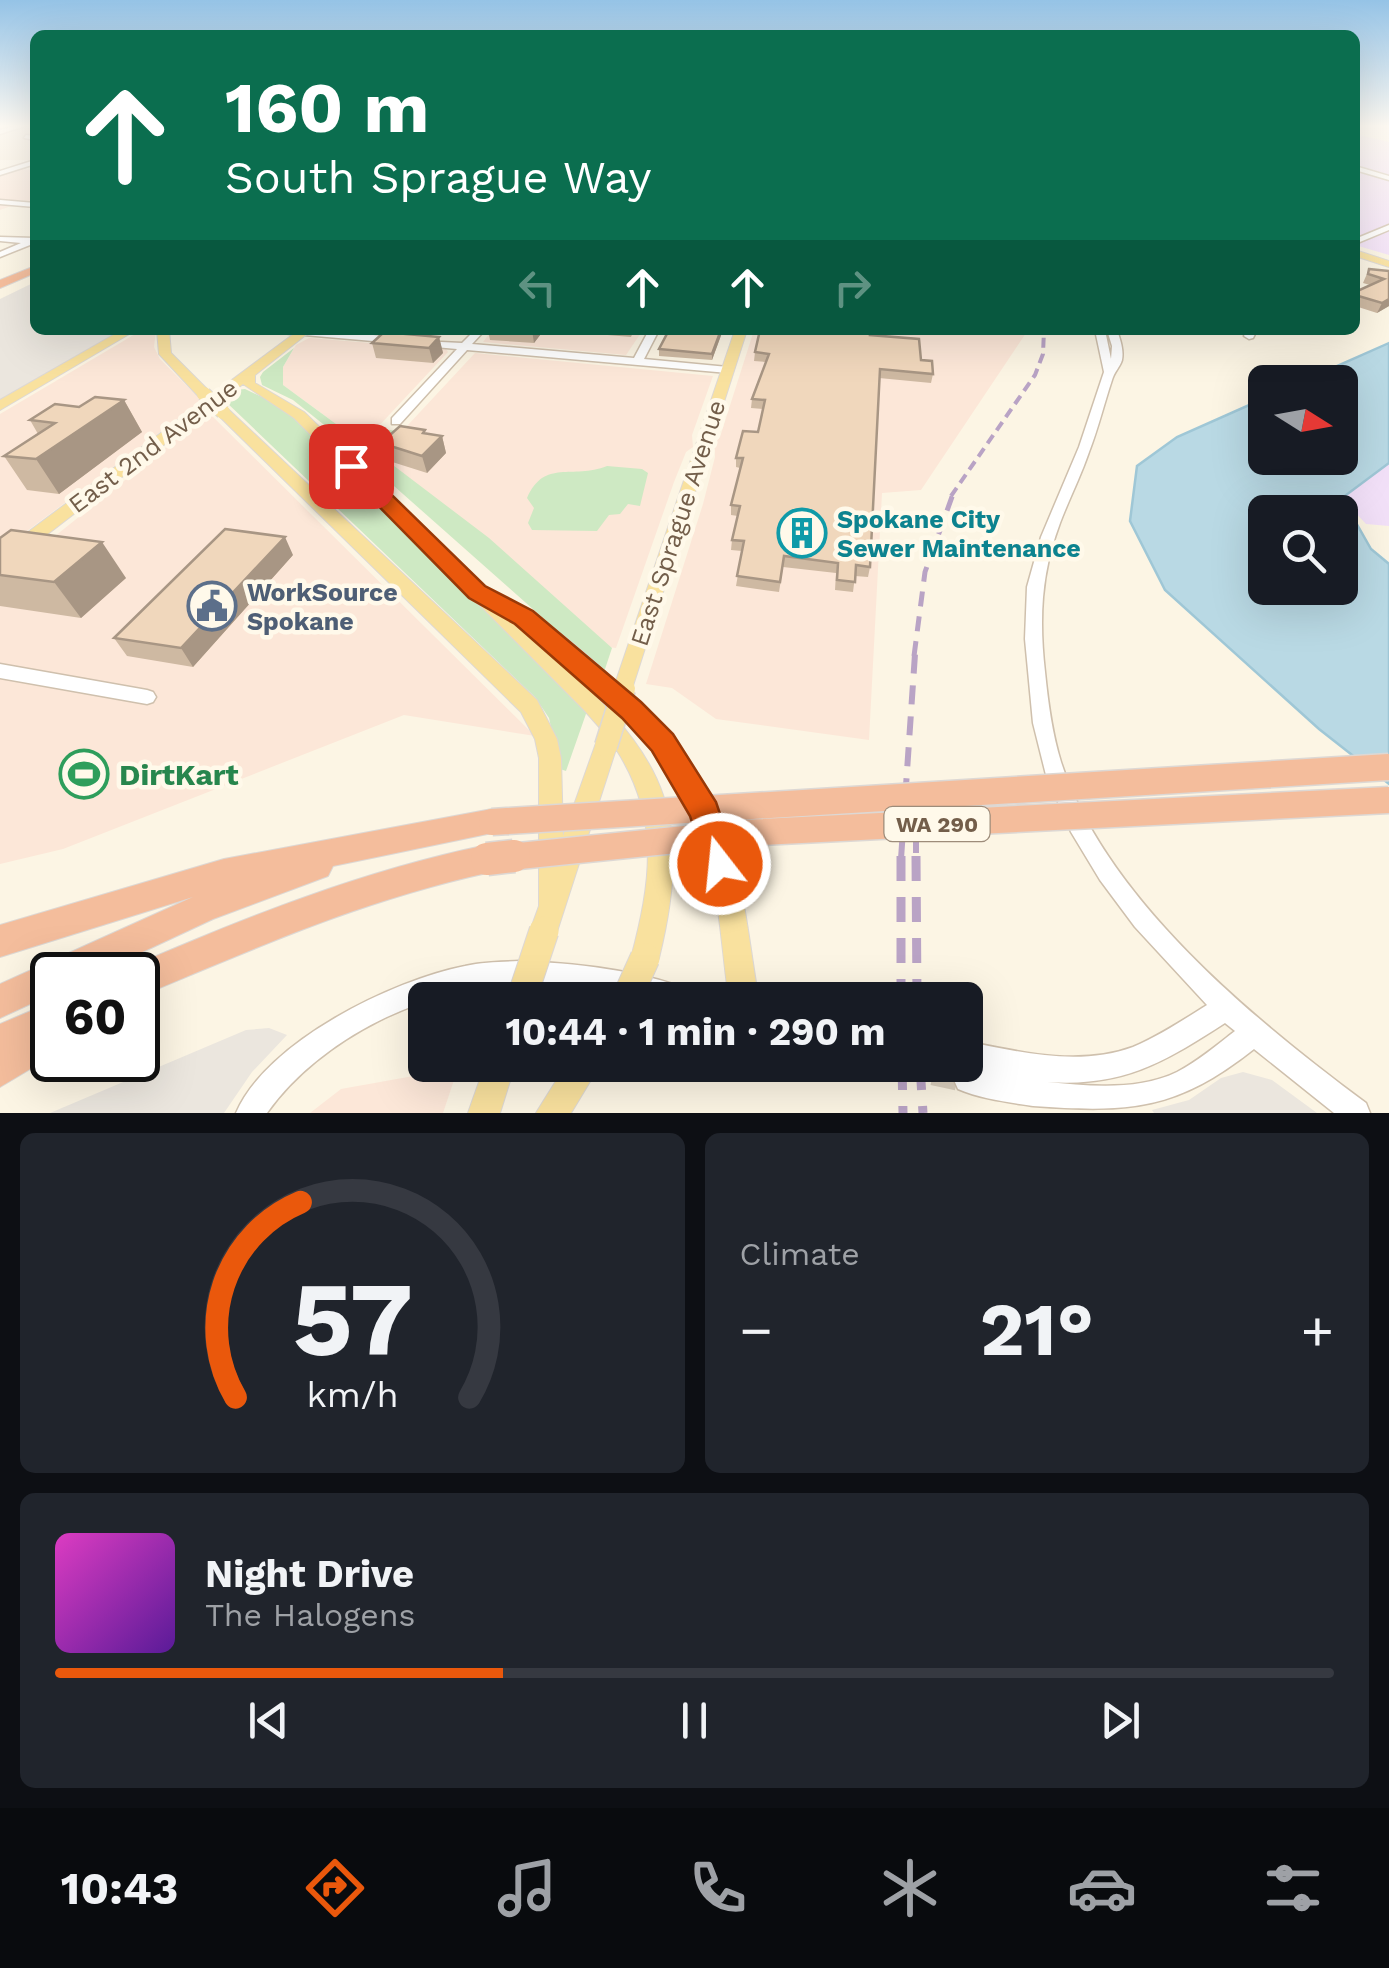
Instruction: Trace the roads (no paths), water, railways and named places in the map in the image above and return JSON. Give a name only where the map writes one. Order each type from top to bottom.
[{"type":"highway","points":[[0,273],[30,260]]},
{"type":"highway","points":[[0,284],[30,270]]},
{"type":"highway","name":"WA 290","points":[[376,844],[492,822],[1389,767]]},
{"type":"highway","name":"WA 290","points":[[160,972],[296,912],[371,887],[487,860],[744,833],[1389,800]]},
{"type":"highway","points":[[0,942],[224,874],[376,844]]},
{"type":"highway","points":[[107,952],[208,906],[376,844]]},
{"type":"highway","points":[[0,1001],[30,987]]},
{"type":"highway","points":[[0,1044],[30,1033]]},
{"type":"highway","points":[[0,1068],[30,1042]]},
{"type":"main road","points":[[1360,250],[1389,261]]},
{"type":"main road","points":[[0,406],[121,335]]},
{"type":"main road","points":[[163,335],[166,354],[204,394],[529,706],[546,739],[550,758],[548,918]]},
{"type":"main road","name":"East 2nd Avenue","points":[[0,562],[299,335]]},
{"type":"main road","name":"East Sprague Avenue","points":[[528,982],[739,335]]},
{"type":"main road","points":[[250,372],[246,379],[250,385],[300,415],[618,731],[644,767],[655,803],[661,851],[658,900],[645,958],[634,982]]},
{"type":"main road","points":[[477,592],[524,617],[662,742],[705,812],[716,844],[741,982]]},
{"type":"main road","points":[[484,1113],[494,1082]]},
{"type":"main road","points":[[552,1113],[573,1082]]},
{"type":"street","points":[[0,202],[30,205]]},
{"type":"street","points":[[1360,230],[1389,217]]},
{"type":"street","points":[[1374,224],[1389,227]]},
{"type":"street","points":[[1360,245],[1389,227]]},
{"type":"street","points":[[0,239],[30,241]]},
{"type":"street","points":[[0,255],[30,243]]},
{"type":"street","points":[[344,335],[728,370]]},
{"type":"street","points":[[396,421],[475,335]]},
{"type":"street","points":[[637,362],[651,335]]},
{"type":"street","points":[[1101,335],[1109,372],[1080,460],[1052,518],[1035,584],[1033,644],[1042,727],[1067,800],[1109,871],[1174,953],[1255,1032],[1356,1113]]},
{"type":"street","points":[[1109,372],[1114,369],[1117,351],[1113,335]]},
{"type":"street","points":[[0,671],[147,697]]},
{"type":"street","points":[[453,982],[474,976],[536,974],[599,982]]},
{"type":"street","points":[[250,1113],[276,1078],[306,1051],[363,1017],[408,999]]},
{"type":"street","points":[[983,1068],[1104,1069],[1154,1054],[1227,1007]]},
{"type":"street","points":[[983,1072],[1073,1099],[1135,1098],[1177,1086],[1255,1032]]},
{"type":"water","points":[[1389,343],[1389,463],[1346,495],[1248,495],[1248,605],[1358,605],[1358,526],[1371,549],[1389,564],[1389,784],[1319,729],[1165,590],[1130,521],[1137,466],[1177,437],[1248,406],[1248,475],[1358,475],[1358,365],[1339,365]]},
{"type":"railway","points":[[951,496],[1035,375],[1043,354],[1044,335]]},
{"type":"railway","points":[[914,656],[925,572],[953,494]]},
{"type":"railway","points":[[901,859],[915,654]]},
{"type":"railway","points":[[916,834],[916,856]]},
{"type":"railway","points":[[916,856],[917,982]]},
{"type":"railway","points":[[901,859],[901,982]]},
{"type":"railway","points":[[902,1082],[903,1113]]},
{"type":"railway","points":[[921,1082],[923,1113]]},
{"type":"place","name":"Spokane City Sewer Maintenance","points":[[802,533]]},
{"type":"place","name":"WorkSource Spokane","points":[[212,606]]},
{"type":"place","name":"DirtKart","points":[[84,774]]}]
